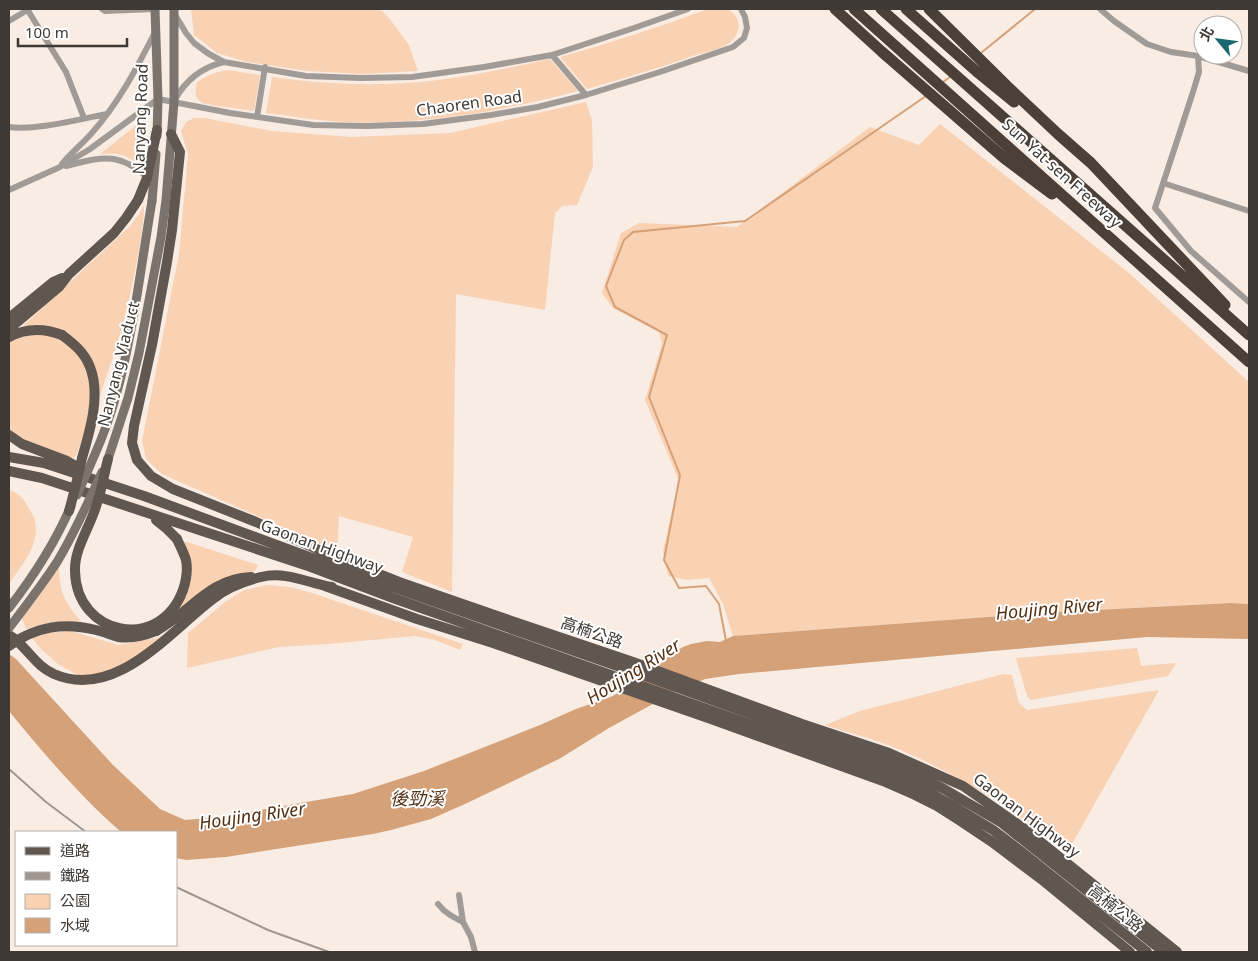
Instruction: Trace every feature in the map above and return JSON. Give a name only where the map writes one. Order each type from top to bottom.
[{"type":"highway","points":[[827,9],[881,51]]},
{"type":"highway","points":[[835,9],[1004,158],[1116,242]]},
{"type":"highway","name":"Sun Yat-sen Freeway","points":[[854,9],[1249,362]]},
{"type":"highway","name":"Sun Yat-sen Freeway","points":[[881,9],[1249,335]]},
{"type":"highway","points":[[906,9],[967,64],[1058,134]]},
{"type":"highway","points":[[929,9],[1090,163],[1249,330]]},
{"type":"main road","points":[[9,330],[59,287],[70,274],[114,233],[126,218],[150,181],[157,130]]},
{"type":"main road","points":[[171,134],[180,152],[172,230],[168,262],[152,345],[134,426],[132,443],[137,460],[151,476],[173,490],[256,522],[349,567],[374,576],[396,589]]},
{"type":"main road","points":[[9,318],[53,282],[70,274]]},
{"type":"main road","points":[[9,337],[19,332],[41,330],[62,335],[79,348],[90,366],[95,391],[94,404],[87,441],[69,511]]},
{"type":"main road","points":[[9,435],[22,444],[67,461],[106,483]]},
{"type":"main road","name":"Gaonan Highway","points":[[9,457],[44,463],[106,483],[349,567],[396,589],[613,676],[885,772],[955,806],[993,830],[1147,952]]},
{"type":"main road","points":[[108,459],[97,504],[81,543],[74,569],[80,600],[91,613],[114,627],[138,630],[156,623],[164,618],[176,604],[185,584],[186,561],[177,539],[149,515]]},
{"type":"main road","name":"Gaonan Highway","points":[[9,471],[42,478],[330,574]]},
{"type":"main road","points":[[330,574],[388,609]]},
{"type":"main road","name":"高楠公路","points":[[330,574],[396,589],[633,662],[694,689]]},
{"type":"main road","points":[[9,635],[24,647],[35,661],[56,674],[71,679],[99,678],[121,670],[141,658],[214,598],[238,585],[262,577]]},
{"type":"main road","points":[[9,646],[25,636],[48,627],[80,627],[129,638],[141,636],[156,631],[169,623],[208,591],[237,578],[294,577],[669,705],[883,781],[915,795],[937,806],[992,842],[1041,879],[1130,952]]},
{"type":"main road","points":[[325,586],[359,592],[396,589]]},
{"type":"main road","name":"Gaonan Highway","points":[[396,589],[623,668]]},
{"type":"main road","name":"高楠公路","points":[[623,668],[694,689]]},
{"type":"main road","name":"Gaonan Highway","points":[[694,689],[887,763],[944,789],[1002,823],[1164,952]]},
{"type":"main road","name":"Gaonan Highway","points":[[694,689],[889,753],[963,786],[1022,828],[1177,952]]},
{"type":"street","points":[[9,21],[28,9],[66,72],[84,118]]},
{"type":"street","points":[[104,10],[155,9]]},
{"type":"street","name":"Nanyang Road","points":[[155,9],[158,99],[157,130]]},
{"type":"street","name":"Chaoren Road","points":[[174,11],[194,43],[224,62],[306,76],[361,78],[412,77],[552,55],[688,9]]},
{"type":"street","name":"Chaoren Road","points":[[158,99],[313,125],[423,124],[491,115],[538,107],[586,95],[733,47],[744,38],[747,28],[741,9]]},
{"type":"street","points":[[1100,9],[1148,44],[1172,52],[1193,55]]},
{"type":"street","name":"Nanyang Road","points":[[166,200],[174,102],[174,11]]},
{"type":"street","points":[[60,167],[70,154],[91,135],[107,114],[136,68],[156,29]]},
{"type":"street","points":[[552,55],[586,95]]},
{"type":"street","points":[[174,102],[181,89],[190,79],[203,70],[224,62]]},
{"type":"street","points":[[1199,65],[1199,72],[1155,208],[1191,251],[1249,302]]},
{"type":"street","points":[[1229,65],[1249,71]]},
{"type":"street","points":[[257,117],[265,68]]},
{"type":"street","points":[[9,190],[60,167],[90,149],[158,99]]},
{"type":"street","points":[[9,127],[42,126],[107,114]]},
{"type":"street","points":[[60,167],[112,158],[126,163],[150,181]]},
{"type":"street","name":"Nanyang Road","points":[[150,181],[152,201]]},
{"type":"street","points":[[1163,183],[1249,211]]},
{"type":"street","name":"Nanyang Viaduct","points":[[9,628],[33,598],[57,562],[88,504],[108,459],[128,398],[139,353],[161,237],[166,200]]},
{"type":"street","name":"Nanyang Viaduct","points":[[9,608],[32,576],[69,511],[98,447],[117,393],[131,329],[152,201]]},
{"type":"street","points":[[459,895],[463,922],[476,952]]},
{"type":"street","points":[[438,904],[453,917],[463,922]]},
{"type":"green space","points":[[191,9],[380,9],[409,45],[418,71],[363,74],[307,71],[247,62],[217,53],[194,35]]},
{"type":"green space","points":[[708,9],[727,9],[736,17],[739,27],[731,41],[713,50],[587,89],[560,57],[634,34]]},
{"type":"green space","points":[[550,59],[578,91],[521,105],[433,119],[375,122],[335,121],[266,113],[272,77],[339,83],[424,82],[461,77]]},
{"type":"green space","points":[[228,70],[260,75],[254,111],[202,103],[196,97],[196,86],[201,79]]},
{"type":"green space","points":[[586,102],[592,120],[593,167],[577,205],[562,206],[555,213],[545,310],[456,294],[452,592],[402,572],[413,537],[339,516],[337,551],[162,474],[146,459],[142,441],[179,254],[188,155],[181,131],[186,122],[194,118],[205,118],[272,131],[351,137],[450,133]]},
{"type":"green space","points":[[143,120],[146,121],[146,132],[136,162],[119,154],[100,154]]},
{"type":"green space","points":[[940,124],[1129,273],[1249,382],[1249,604],[1231,603],[1056,612],[733,636],[723,604],[709,578],[687,580],[668,576],[663,551],[679,481],[645,400],[662,344],[659,332],[613,308],[602,293],[621,233],[639,223],[737,227],[870,127],[919,145]]},
{"type":"green space","points":[[144,205],[142,230],[133,280],[121,332],[96,407],[76,456],[72,458],[24,440],[9,430],[9,339],[130,226]]},
{"type":"green space","points":[[9,490],[18,494],[25,501],[34,518],[36,529],[33,546],[21,568],[9,582]]},
{"type":"green space","points":[[184,542],[258,565],[255,571],[240,574],[166,621],[182,599]]},
{"type":"green space","points":[[59,563],[60,582],[64,596],[71,609],[83,624],[61,622],[26,629],[22,618]]},
{"type":"green space","points":[[267,585],[290,587],[309,592],[463,644],[460,650],[435,640],[415,636],[279,647],[187,668],[188,633],[225,602],[244,590]]},
{"type":"green space","points":[[71,631],[118,645],[162,637],[129,662],[91,677],[78,675],[59,665],[31,637]]},
{"type":"green space","points":[[1137,648],[1141,666],[1176,663],[1168,676],[1031,700],[1027,696],[1016,658]]},
{"type":"green space","points":[[1004,674],[1012,675],[1019,703],[1027,710],[1159,690],[1068,851],[1007,808],[943,770],[889,745],[825,725],[860,711]]},
{"type":"water","name":"後勁溪","points":[[1231,603],[1249,604],[1249,639],[1147,637],[739,674],[705,679],[673,693],[609,728],[559,759],[431,819],[373,834],[226,857],[186,860],[178,858],[178,831],[120,831],[63,774],[9,711],[9,654],[16,659],[113,765],[160,809],[185,820],[220,817],[353,794],[424,771],[576,709],[613,696],[664,661],[671,654],[691,644],[707,641],[720,642],[733,636],[1056,612]]},
{"type":"waterway","points":[[981,53],[1035,9]]},
{"type":"waterway","points":[[943,82],[951,76]]},
{"type":"waterway","points":[[726,641],[719,604],[706,586],[679,588],[664,560],[680,475],[649,397],[667,335],[615,307],[606,286],[624,240],[633,232],[745,221],[926,96]]},
{"type":"railway","points":[[9,769],[46,802],[85,831]]},
{"type":"railway","points":[[178,888],[268,930],[329,952]]},
{"type":"water label","name":"Houjing River","points":[[1049,608]]},
{"type":"water label","name":"Houjing River","points":[[633,671]]},
{"type":"water label","name":"Houjing River","points":[[252,815]]}]
